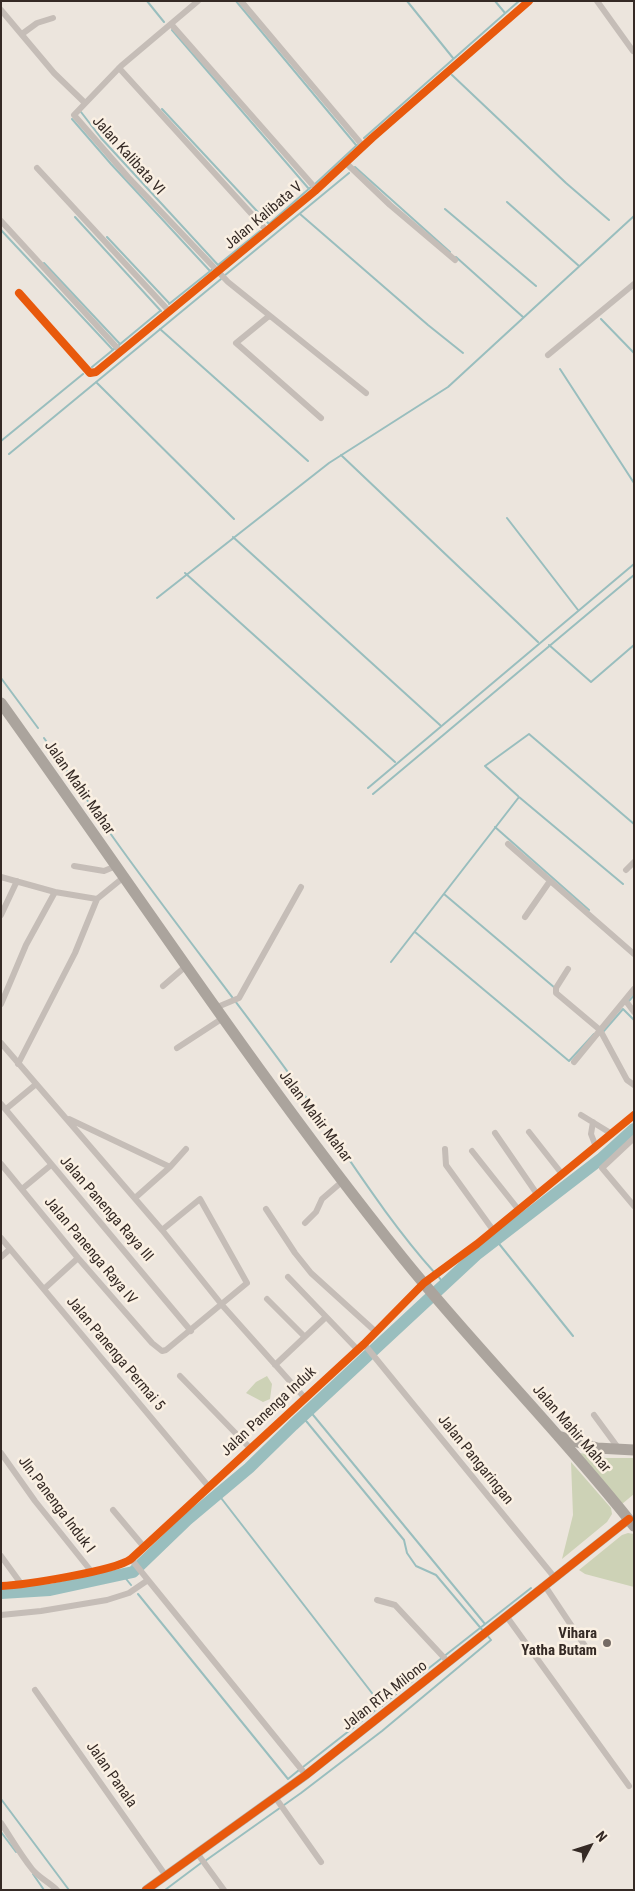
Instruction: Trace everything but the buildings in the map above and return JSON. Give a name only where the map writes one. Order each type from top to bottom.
[{"type":"highway","name":"Jalan Mahir Mahar","points":[[1,703],[222,1018],[425,1285],[632,1520]]},
{"type":"highway","points":[[558,1436],[597,1448],[634,1450]]},
{"type":"street","name":"Jalan Kalibata VI","points":[[198,1],[119,68],[75,112],[75,117],[221,275]]},
{"type":"street","points":[[241,1],[364,146]]},
{"type":"street","name":"Jalan Kalibata V","points":[[19,293],[90,373],[96,372],[169,312],[221,275],[266,231],[317,190],[364,146],[529,1]]},
{"type":"street","points":[[597,1],[633,51]]},
{"type":"street","points":[[1,10],[54,73],[84,102]]},
{"type":"street","points":[[22,34],[37,23],[53,18]]},
{"type":"street","points":[[171,24],[317,190]]},
{"type":"street","points":[[119,68],[266,231]]},
{"type":"street","points":[[346,163],[390,206],[455,260]]},
{"type":"street","points":[[36,168],[169,312]]},
{"type":"street","points":[[1,220],[121,352]]},
{"type":"street","points":[[221,275],[269,316],[366,393]]},
{"type":"street","points":[[548,355],[634,284]]},
{"type":"street","points":[[269,316],[236,343],[321,418]]},
{"type":"street","points":[[508,844],[634,954]]},
{"type":"street","points":[[626,870],[634,862]]},
{"type":"street","points":[[74,866],[104,871],[116,866]]},
{"type":"street","points":[[18,1064],[75,953],[97,899],[124,876]]},
{"type":"street","points":[[1,877],[55,892],[97,899]]},
{"type":"street","points":[[1,915],[17,881]]},
{"type":"street","points":[[525,918],[550,881]]},
{"type":"street","points":[[215,1008],[239,998],[301,887]]},
{"type":"street","points":[[1,1004],[26,945],[55,892]]},
{"type":"street","points":[[162,986],[186,966]]},
{"type":"street","points":[[568,969],[556,988],[556,993],[600,1030],[626,1080],[634,1086]]},
{"type":"street","points":[[574,1062],[634,988]]},
{"type":"street","points":[[624,1000],[634,1012]]},
{"type":"street","points":[[177,1048],[222,1018]]},
{"type":"street","name":"Jalan Panenga Induk","points":[[1,1043],[162,1230],[222,1305],[304,1397]]},
{"type":"street","points":[[3,1106],[36,1085]]},
{"type":"street","name":"Jalan Panenga Raya III","points":[[3,1106],[191,1330]]},
{"type":"street","points":[[581,1115],[612,1134]]},
{"type":"street","name":"Jalan Panenga Induk","points":[[133,1561],[144,1547],[304,1397],[357,1349],[366,1346],[376,1332],[425,1285],[634,1116]]},
{"type":"street","points":[[65,1118],[170,1167]]},
{"type":"street","points":[[593,1122],[591,1134],[596,1147]]},
{"type":"street","points":[[529,1132],[562,1174]]},
{"type":"street","points":[[495,1133],[537,1194]]},
{"type":"street","points":[[634,1139],[602,1168],[634,1206]]},
{"type":"street","points":[[135,1198],[170,1167],[186,1148]]},
{"type":"street","points":[[445,1150],[446,1165],[493,1230]]},
{"type":"street","points":[[472,1151],[518,1209]]},
{"type":"street","points":[[22,1189],[51,1165]]},
{"type":"street","name":"Jalan Panenga Raya IV","points":[[3,1168],[152,1343],[162,1351],[166,1350],[191,1330]]},
{"type":"street","points":[[305,1223],[316,1212],[322,1199],[344,1180]]},
{"type":"street","points":[[162,1230],[197,1200],[202,1201],[247,1283],[191,1330]]},
{"type":"street","points":[[266,1209],[295,1253],[311,1273],[376,1332]]},
{"type":"street","name":"Jalan Panenga Permai 5","points":[[1,1238],[209,1487]]},
{"type":"street","points":[[1,1257],[10,1249]]},
{"type":"street","points":[[44,1289],[78,1258]]},
{"type":"street","points":[[288,1277],[357,1349]]},
{"type":"street","points":[[267,1299],[305,1337]]},
{"type":"street","points":[[275,1365],[326,1317]]},
{"type":"street","name":"Jalan Pangaringan","points":[[366,1346],[555,1578]]},
{"type":"street","points":[[180,1376],[250,1448]]},
{"type":"street","points":[[594,1415],[620,1450]]},
{"type":"street","name":"Jln.Panenga Induk I","points":[[1,1453],[35,1501],[91,1571]]},
{"type":"street","points":[[113,1510],[144,1547]]},
{"type":"street","name":"Jalan RTA Milono","points":[[146,1890],[306,1775],[544,1586],[632,1520]]},
{"type":"street","points":[[1,1556],[22,1585]]},
{"type":"street","points":[[1,1586],[22,1585],[133,1561],[306,1775]]},
{"type":"street","points":[[1,1615],[41,1611],[107,1600],[129,1593],[148,1580]]},
{"type":"street","points":[[544,1586],[589,1652]]},
{"type":"street","points":[[377,1600],[395,1605],[449,1663]]},
{"type":"street","points":[[507,1617],[629,1786]]},
{"type":"street","name":"Jalan Panala","points":[[35,1690],[166,1876]]},
{"type":"street","points":[[275,1797],[321,1862]]},
{"type":"street","points":[[1,1822],[10,1840],[16,1842],[32,1870],[57,1890]]},
{"type":"street","points":[[197,1854],[224,1890]]},
{"type":"green space","points":[[267,1376],[272,1384],[270,1399],[263,1402],[246,1393],[256,1382]]},
{"type":"green space","points":[[575,1452],[606,1458],[634,1458],[634,1494],[622,1504]]},
{"type":"green space","points":[[571,1462],[611,1508],[612,1514],[607,1522],[562,1559],[573,1515]]},
{"type":"green space","points":[[634,1534],[634,1587],[585,1574],[579,1570],[622,1535]]},
{"type":"waterway","points":[[147,1],[164,22]]},
{"type":"waterway","points":[[236,1],[356,145]]},
{"type":"waterway","points":[[407,1],[453,58]]},
{"type":"waterway","points":[[495,1],[505,13]]},
{"type":"waterway","points":[[364,138],[519,1]]},
{"type":"waterway","points":[[172,30],[309,189]]},
{"type":"waterway","points":[[452,75],[566,183],[609,220]]},
{"type":"waterway","points":[[162,109],[269,224],[311,187]]},
{"type":"waterway","points":[[81,112],[101,138],[218,265]]},
{"type":"waterway","points":[[72,119],[210,271]]},
{"type":"waterway","points":[[315,184],[357,145]]},
{"type":"waterway","points":[[355,167],[450,252]]},
{"type":"waterway","points":[[224,276],[349,173]]},
{"type":"waterway","points":[[507,202],[579,266]]},
{"type":"waterway","points":[[445,209],[536,286]]},
{"type":"waterway","points":[[300,214],[463,353]]},
{"type":"waterway","points":[[157,598],[329,463],[448,387],[634,216]]},
{"type":"waterway","points":[[75,217],[161,311]]},
{"type":"waterway","points":[[1,230],[113,350]]},
{"type":"waterway","points":[[218,265],[260,231]]},
{"type":"waterway","points":[[107,237],[169,303]]},
{"type":"waterway","points":[[456,257],[523,317]]},
{"type":"waterway","points":[[44,263],[120,344]]},
{"type":"waterway","points":[[169,304],[214,268]]},
{"type":"waterway","points":[[9,454],[221,279]]},
{"type":"waterway","points":[[119,345],[160,311]]},
{"type":"waterway","points":[[601,319],[634,353]]},
{"type":"waterway","points":[[160,329],[308,461]]},
{"type":"waterway","points":[[92,367],[114,349]]},
{"type":"waterway","points":[[560,369],[634,483]]},
{"type":"waterway","points":[[1,441],[83,374]]},
{"type":"waterway","points":[[96,382],[234,519]]},
{"type":"waterway","points":[[341,455],[538,642]]},
{"type":"waterway","points":[[507,518],[578,610]]},
{"type":"waterway","points":[[233,537],[440,725]]},
{"type":"waterway","points":[[368,788],[634,564]]},
{"type":"waterway","points":[[185,573],[395,762]]},
{"type":"waterway","points":[[373,794],[634,575]]},
{"type":"waterway","points":[[549,645],[591,682],[634,645]]},
{"type":"waterway","points":[[1,678],[38,728]]},
{"type":"waterway","points":[[518,796],[485,766],[529,734],[634,824]]},
{"type":"waterway","points":[[44,738],[103,823]]},
{"type":"waterway","points":[[391,962],[519,797],[623,884]]},
{"type":"waterway","points":[[495,827],[589,910]]},
{"type":"waterway","points":[[110,833],[275,1054],[380,1204],[434,1272]]},
{"type":"waterway","points":[[444,894],[555,988]]},
{"type":"waterway","points":[[415,932],[569,1061],[594,1034]]},
{"type":"waterway","points":[[629,1001],[634,995]]},
{"type":"waterway","points":[[603,1032],[623,1009],[634,1020]]},
{"type":"waterway","points":[[1,1593],[50,1590],[133,1572],[187,1520],[249,1468],[476,1255],[602,1158],[634,1129]]},
{"type":"waterway","points":[[496,1240],[573,1336]]},
{"type":"waterway","points":[[438,1276],[444,1284]]},
{"type":"waterway","points":[[370,1348],[419,1302]]},
{"type":"waterway","points":[[144,1564],[190,1514],[277,1438],[367,1352]]},
{"type":"waterway","points":[[309,1410],[485,1624]]},
{"type":"waterway","points":[[302,1416],[404,1540],[407,1553],[416,1566],[436,1575],[484,1632]]},
{"type":"waterway","points":[[218,1494],[382,1706]]},
{"type":"waterway","points":[[123,1575],[131,1585]]},
{"type":"waterway","points":[[303,1767],[531,1588]]},
{"type":"waterway","points":[[138,1594],[288,1779],[299,1770]]},
{"type":"waterway","points":[[205,1861],[301,1793],[382,1731],[491,1640],[487,1635]]},
{"type":"waterway","points":[[1,1799],[69,1890]]},
{"type":"waterway","points":[[1,1832],[16,1852]]},
{"type":"waterway","points":[[165,1890],[201,1863]]},
{"type":"waterway","points":[[33,1874],[44,1890]]},
{"type":"cycle path","points":[[19,293],[90,373],[96,372],[315,191],[372,138],[529,1]]},
{"type":"cycle path","points":[[1,1586],[89,1573],[122,1564],[131,1559],[364,1344],[424,1283],[477,1244],[634,1115]]},
{"type":"cycle path","points":[[146,1890],[306,1775],[629,1519]]},
{"type":"place","name":"Vihara Yatha Butam","points":[[607,1643]]}]
